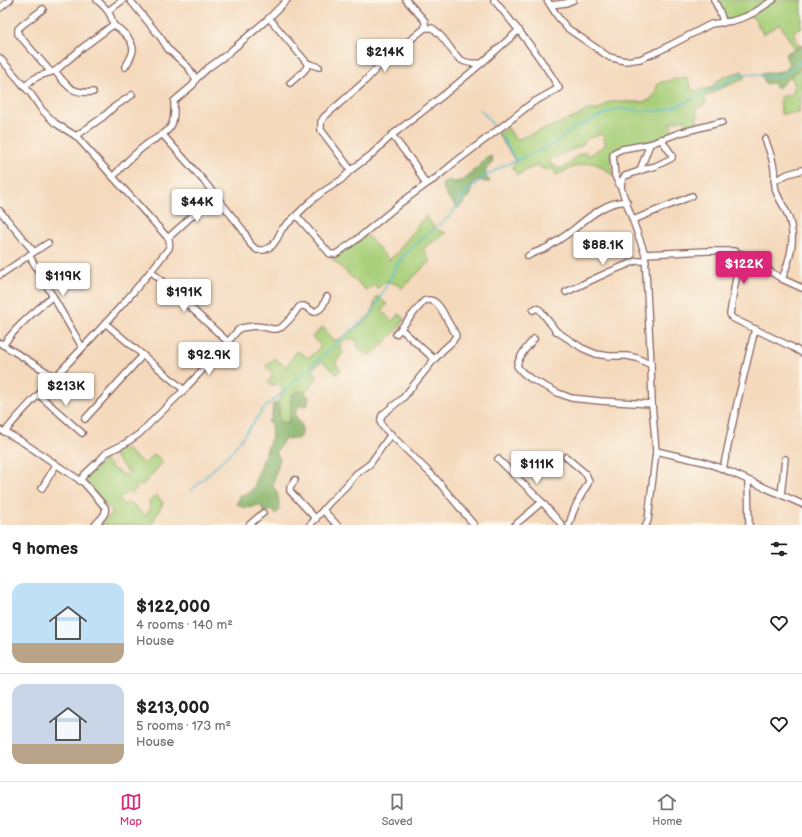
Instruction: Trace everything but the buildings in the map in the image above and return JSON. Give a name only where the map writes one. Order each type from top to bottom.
[{"type":"street","points":[[0,8],[10,0]]},
{"type":"street","points":[[97,0],[108,11],[113,25]]},
{"type":"street","points":[[108,11],[123,0]]},
{"type":"street","points":[[130,0],[161,38],[168,49],[188,67],[196,79]]},
{"type":"street","points":[[113,177],[146,145],[163,135],[171,128],[173,122],[174,101],[193,85],[196,79],[208,68],[226,55],[287,0]]},
{"type":"street","points":[[406,0],[424,21],[425,28]]},
{"type":"street","points":[[297,216],[330,254],[336,254],[532,103],[559,88],[548,69],[494,0]]},
{"type":"street","points":[[549,3],[566,3],[573,0]]},
{"type":"street","points":[[714,0],[722,15],[723,23]]},
{"type":"street","points":[[549,3],[567,28],[609,57],[625,61],[640,59],[660,52],[711,24],[723,23],[745,17],[773,0]]},
{"type":"street","points":[[43,9],[21,26],[18,29],[18,34],[70,88],[77,92],[93,92]]},
{"type":"street","points":[[268,18],[307,63],[319,67]]},
{"type":"street","points":[[24,87],[32,80],[53,71],[113,25]]},
{"type":"street","points":[[113,25],[120,28],[131,44],[133,51],[129,62],[125,67]]},
{"type":"street","points":[[351,170],[321,130],[321,122],[324,117],[363,83],[380,65],[425,28],[433,28],[443,38],[455,56],[473,64],[482,63]]},
{"type":"street","points":[[163,135],[203,180],[243,230],[251,245],[257,250],[264,250],[272,246],[282,229],[321,193],[341,180],[392,135],[445,94],[519,30]]},
{"type":"street","points":[[0,58],[31,94],[42,110],[55,123],[76,136],[170,240],[169,248],[151,271],[39,395],[3,431],[21,441],[86,486],[106,510],[95,525]]},
{"type":"street","points":[[290,83],[303,72],[307,67],[307,63]]},
{"type":"street","points":[[76,136],[132,95]]},
{"type":"street","points":[[646,525],[648,520],[656,451],[652,404],[646,261],[627,202],[614,176],[613,155],[615,152],[622,149],[650,144],[679,133],[722,122]]},
{"type":"street","points":[[392,135],[415,165],[425,183],[428,183]]},
{"type":"street","points":[[765,139],[772,159],[776,190],[790,218],[792,230],[793,245],[782,279]]},
{"type":"street","points":[[621,188],[622,180],[625,176],[656,166],[672,158],[672,155],[661,140]]},
{"type":"street","points":[[640,170],[650,144]]},
{"type":"street","points":[[774,181],[788,174],[802,170]]},
{"type":"street","points":[[168,238],[215,195]]},
{"type":"street","points":[[633,220],[692,196]]},
{"type":"street","points":[[528,256],[546,248],[573,230],[581,222],[605,207],[616,202],[627,202]]},
{"type":"street","points":[[0,211],[31,253],[82,347]]},
{"type":"street","points":[[0,275],[48,243]]},
{"type":"street","points":[[645,254],[734,251],[746,256],[782,279],[802,288]]},
{"type":"street","points":[[740,254],[730,314],[732,318],[802,353]]},
{"type":"street","points":[[566,292],[636,261],[646,261]]},
{"type":"street","points":[[151,271],[228,342]]},
{"type":"street","points":[[53,296],[29,315],[2,344],[55,377]]},
{"type":"street","points":[[80,481],[82,476],[106,453],[140,434],[184,390],[238,330],[241,328],[254,326],[272,330],[277,329],[282,327],[291,318],[298,307],[304,306],[314,312],[321,309],[327,297]]},
{"type":"street","points":[[396,334],[424,301],[430,300],[442,310],[449,324],[455,331],[456,336],[452,342],[434,360],[403,398],[383,414],[381,417],[381,424],[436,480],[474,525]]},
{"type":"street","points":[[533,310],[536,308],[540,310],[556,331],[582,348],[596,354],[637,358],[651,365]]},
{"type":"street","points":[[105,323],[184,390]]},
{"type":"street","points":[[723,469],[754,328]]},
{"type":"street","points":[[401,329],[434,360]]},
{"type":"street","points":[[534,340],[524,352],[517,366],[528,376],[543,386],[558,394],[571,398],[600,402],[652,404]]},
{"type":"street","points":[[85,419],[143,355]]},
{"type":"street","points":[[39,395],[82,433]]},
{"type":"street","points":[[310,525],[356,474],[370,464],[391,434]]},
{"type":"street","points":[[656,451],[704,462],[802,504]]},
{"type":"street","points":[[566,457],[586,474],[589,481],[588,486],[583,491],[575,508],[569,525]]},
{"type":"street","points":[[498,459],[542,502],[562,525]]},
{"type":"street","points":[[781,495],[785,459]]},
{"type":"street","points":[[42,488],[56,465]]},
{"type":"street","points":[[295,480],[290,487],[290,491],[316,519]]},
{"type":"street","points":[[748,481],[749,525]]},
{"type":"street","points":[[515,525],[542,502]]},
{"type":"street","points":[[323,510],[337,525]]},
{"type":"street","points":[[249,525],[262,513]]},
{"type":"green space","points":[[715,0],[802,0],[802,27],[794,31],[799,47],[795,49],[780,24],[763,34],[754,18],[746,15],[725,21]]},
{"type":"green space","points":[[802,45],[802,67],[779,87],[775,87],[773,83],[766,84],[761,74],[783,71],[789,65],[785,54]]},
{"type":"green space","points":[[802,67],[802,93],[801,103],[799,104],[799,113],[781,114],[780,97],[793,94],[794,83],[791,77]]},
{"type":"green space","points":[[742,71],[744,79],[719,89],[704,98],[706,103],[697,108],[697,127],[688,130],[685,119],[670,123],[673,134],[613,152],[610,155],[612,175],[596,164],[587,163],[556,175],[553,168],[548,170],[541,168],[539,164],[517,175],[512,167],[516,162],[498,134],[508,128],[516,140],[576,117],[587,110],[598,110],[609,102],[642,102],[650,100],[655,94],[658,83],[686,77],[693,91],[711,88],[721,78]],"holes":[[[602,134],[606,144],[589,156],[586,152],[577,155],[569,164],[561,169],[552,165],[549,160],[582,145],[587,139]]]},
{"type":"green space","points":[[491,156],[493,162],[487,168],[485,174],[490,182],[479,180],[474,182],[472,189],[464,203],[458,208],[455,206],[446,195],[442,185],[446,180],[455,182],[463,180],[485,159]]},
{"type":"green space","points":[[425,216],[437,230],[446,233],[423,249],[430,261],[402,288],[396,284],[386,281],[378,288],[373,285],[367,291],[332,259],[367,235],[389,260],[396,254]]},
{"type":"green space","points":[[377,296],[387,304],[382,311],[392,321],[399,314],[404,319],[399,328],[374,353],[365,355],[357,347],[358,342],[352,338],[350,340],[346,338],[339,347],[343,352],[335,364],[341,369],[337,374],[322,361],[312,369],[317,377],[305,393],[302,391],[292,395],[290,422],[280,423],[278,402],[283,390],[278,383],[271,386],[268,383],[273,374],[266,366],[274,358],[286,367],[297,351],[309,358],[321,346],[312,337],[323,327],[332,340],[338,340],[370,317]]},
{"type":"green space","points":[[298,391],[302,391],[309,397],[306,407],[302,405],[299,406],[295,415],[302,426],[302,435],[297,439],[291,438],[284,440],[276,452],[280,459],[273,486],[277,492],[280,509],[276,514],[271,510],[265,514],[261,506],[258,505],[247,508],[240,506],[237,504],[240,496],[248,493],[255,486],[255,481],[272,436],[271,423],[268,422],[272,416],[273,404],[278,402],[280,423],[290,422],[292,395]]},
{"type":"green space","points":[[126,449],[144,464],[155,454],[163,462],[143,485],[140,485],[131,494],[127,492],[119,500],[125,505],[127,503],[132,504],[145,516],[150,509],[149,502],[156,495],[163,503],[151,525],[101,525],[113,512],[82,481],[104,460],[115,470],[126,476],[129,473],[111,452]]},
{"type":"waterway","points":[[191,491],[234,449],[265,407],[373,312],[402,257],[449,217],[467,192],[484,177],[501,167],[546,148],[575,128],[618,109],[661,111],[683,104],[735,77],[750,74],[772,77],[784,75],[802,61]]},
{"type":"waterway","points":[[481,110],[496,129]]},
{"type":"waterway","points":[[500,135],[516,160]]}]
